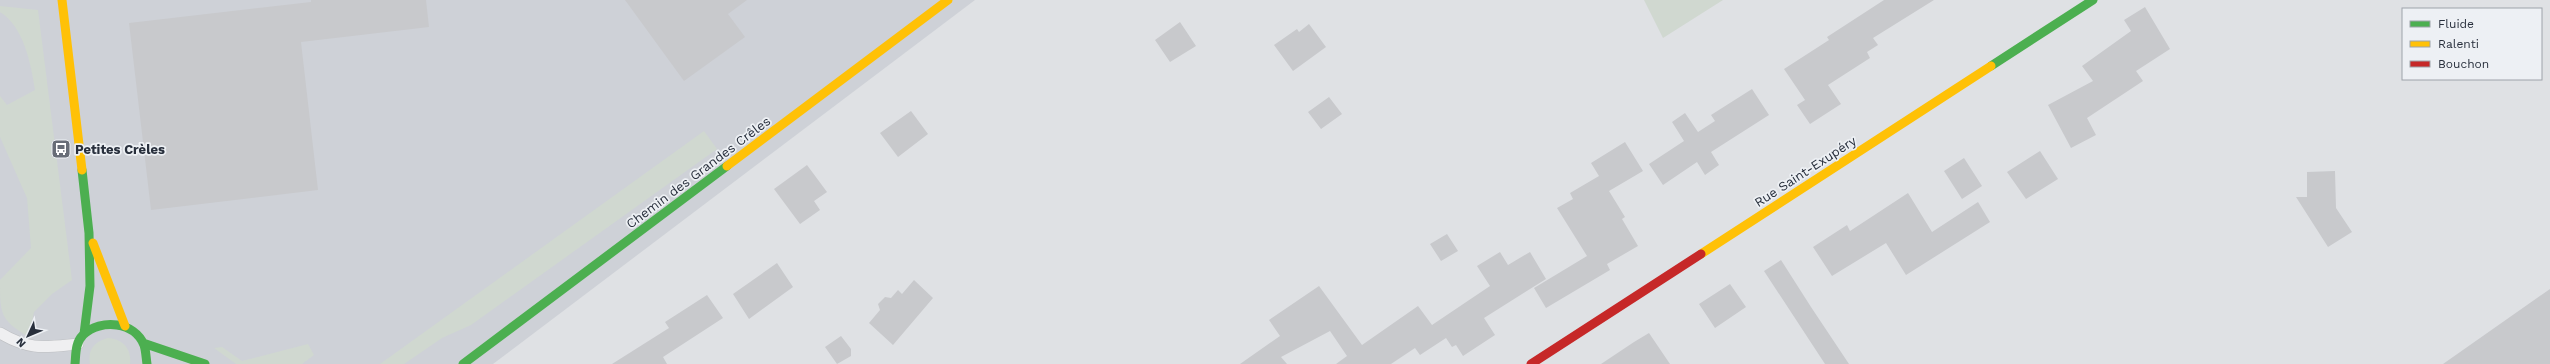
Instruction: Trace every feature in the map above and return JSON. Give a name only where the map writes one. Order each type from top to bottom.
[{"type":"street","points":[[62,0],[89,233],[90,286],[84,334],[78,344],[75,364]]},
{"type":"street","name":"Chemin des Grandes Crêles","points":[[463,364],[948,0]]},
{"type":"street","name":"Rue Saint-Exupéry","points":[[1531,364],[2093,0]]},
{"type":"street","points":[[89,233],[125,326]]},
{"type":"street","points":[[84,334],[104,324],[125,326],[136,333],[143,343],[147,364]]},
{"type":"street","points":[[143,343],[162,350],[189,355],[205,364]]},
{"type":"lane","points":[[0,333],[20,345],[38,347],[78,344]]},
{"type":"shaded area","points":[[0,0],[975,0],[493,364],[0,364]]},
{"type":"shaded area","points":[[1644,0],[1723,0],[1663,38]]},
{"type":"shaded area","points":[[0,6],[38,10],[72,280],[52,294],[34,312],[29,337],[12,326],[7,320],[0,301],[0,280],[31,248],[27,198],[0,137],[0,96],[7,105],[35,90],[31,69],[21,36],[8,19],[0,12]]},
{"type":"shaded area","points":[[704,131],[717,149],[471,325],[442,338],[404,364],[380,364]]},
{"type":"shaded area","points":[[108,338],[118,340],[128,349],[130,354],[130,364],[90,364],[89,359],[93,347],[99,341]]},
{"type":"shaded area","points":[[308,344],[314,355],[302,364],[236,364],[214,348],[222,347],[242,361]]},
{"type":"building","points":[[311,0],[426,0],[429,27],[301,42],[318,190],[151,210],[129,23],[311,2]]},
{"type":"building","points":[[625,0],[747,0],[728,14],[745,37],[684,81]]},
{"type":"building","points":[[1884,0],[1934,0],[1873,38],[1878,45],[1867,52],[1870,58],[1828,85],[1841,104],[1810,124],[1797,105],[1805,100],[1784,69],[1829,40],[1827,37]]},
{"type":"building","points":[[2145,7],[2170,49],[2136,71],[2143,81],[2087,118],[2096,135],[2071,148],[2048,105],[2093,81],[2082,66],[2131,31],[2124,20]]},
{"type":"building","points":[[1180,22],[1196,46],[1170,62],[1155,40]]},
{"type":"building","points":[[1309,24],[1326,47],[1293,71],[1274,45],[1297,29],[1299,32]]},
{"type":"building","points":[[1752,89],[1769,115],[1711,152],[1719,165],[1705,175],[1697,162],[1663,185],[1649,164],[1684,141],[1672,122],[1685,113],[1698,132],[1715,121],[1711,115]]},
{"type":"building","points":[[1329,97],[1342,114],[1321,129],[1308,112]]},
{"type":"building","points":[[911,111],[928,134],[898,157],[880,133]]},
{"type":"building","points":[[1625,142],[1643,171],[1609,191],[1625,217],[1622,219],[1638,246],[1607,264],[1610,270],[1546,308],[1534,288],[1587,256],[1557,208],[1573,199],[1570,193],[1599,176],[1591,163]]},
{"type":"building","points":[[2040,151],[2058,179],[2026,199],[2007,172]]},
{"type":"building","points":[[1964,158],[1982,186],[1962,199],[1944,171]]},
{"type":"building","points":[[807,165],[827,192],[814,201],[820,210],[800,224],[774,189]]},
{"type":"building","points":[[2335,171],[2336,208],[2352,232],[2328,247],[2296,197],[2307,197],[2307,172]]},
{"type":"building","points":[[1908,193],[1932,232],[1978,202],[1990,222],[1906,275],[1886,243],[1832,276],[1813,247],[1847,225],[1850,231]]},
{"type":"building","points":[[1447,234],[1458,251],[1441,261],[1430,244]]},
{"type":"building","points":[[1500,252],[1508,265],[1530,252],[1546,279],[1484,318],[1495,335],[1463,356],[1456,345],[1452,347],[1446,338],[1420,355],[1415,348],[1391,364],[1336,364],[1347,356],[1330,331],[1281,357],[1287,364],[1240,364],[1280,336],[1269,320],[1319,286],[1362,345],[1418,306],[1432,325],[1490,286],[1477,266]]},
{"type":"building","points":[[1781,260],[1849,364],[1825,364],[1764,271]]},
{"type":"building","points":[[777,263],[793,287],[749,319],[733,294]]},
{"type":"building","points":[[914,280],[933,298],[893,345],[869,323],[880,310],[878,304],[885,297],[891,298],[898,290],[902,294]]},
{"type":"building","points":[[1730,284],[1746,307],[1715,328],[1699,304]]},
{"type":"building","points":[[2550,289],[2550,364],[2443,364]]},
{"type":"building","points":[[707,295],[723,318],[663,357],[667,364],[612,364],[669,328],[665,322]]},
{"type":"building","points":[[1649,333],[1670,364],[1601,364],[1634,342]]},
{"type":"building","points":[[841,336],[851,349],[851,356],[837,364],[825,347]]},
{"type":"traffic: fast","points":[[1991,66],[2093,0]]},
{"type":"traffic: fast","points":[[463,364],[727,166]]},
{"type":"traffic: fast","points":[[82,170],[89,233],[90,286],[84,334]]},
{"type":"traffic: fast","points":[[75,364],[77,345],[80,338],[90,330],[99,326],[108,325],[125,327],[140,337],[145,347],[147,364]]},
{"type":"traffic: fast","points":[[143,343],[205,364]]},
{"type":"traffic: slow","points":[[62,0],[82,170]]},
{"type":"traffic: slow","points":[[727,166],[948,0]]},
{"type":"traffic: slow","points":[[1701,254],[1991,66]]},
{"type":"traffic: slow","points":[[93,243],[125,326]]},
{"type":"traffic: jam","points":[[1531,364],[1701,254]]},
{"type":"place","name":"Petites Crèles","points":[[61,149]]}]
